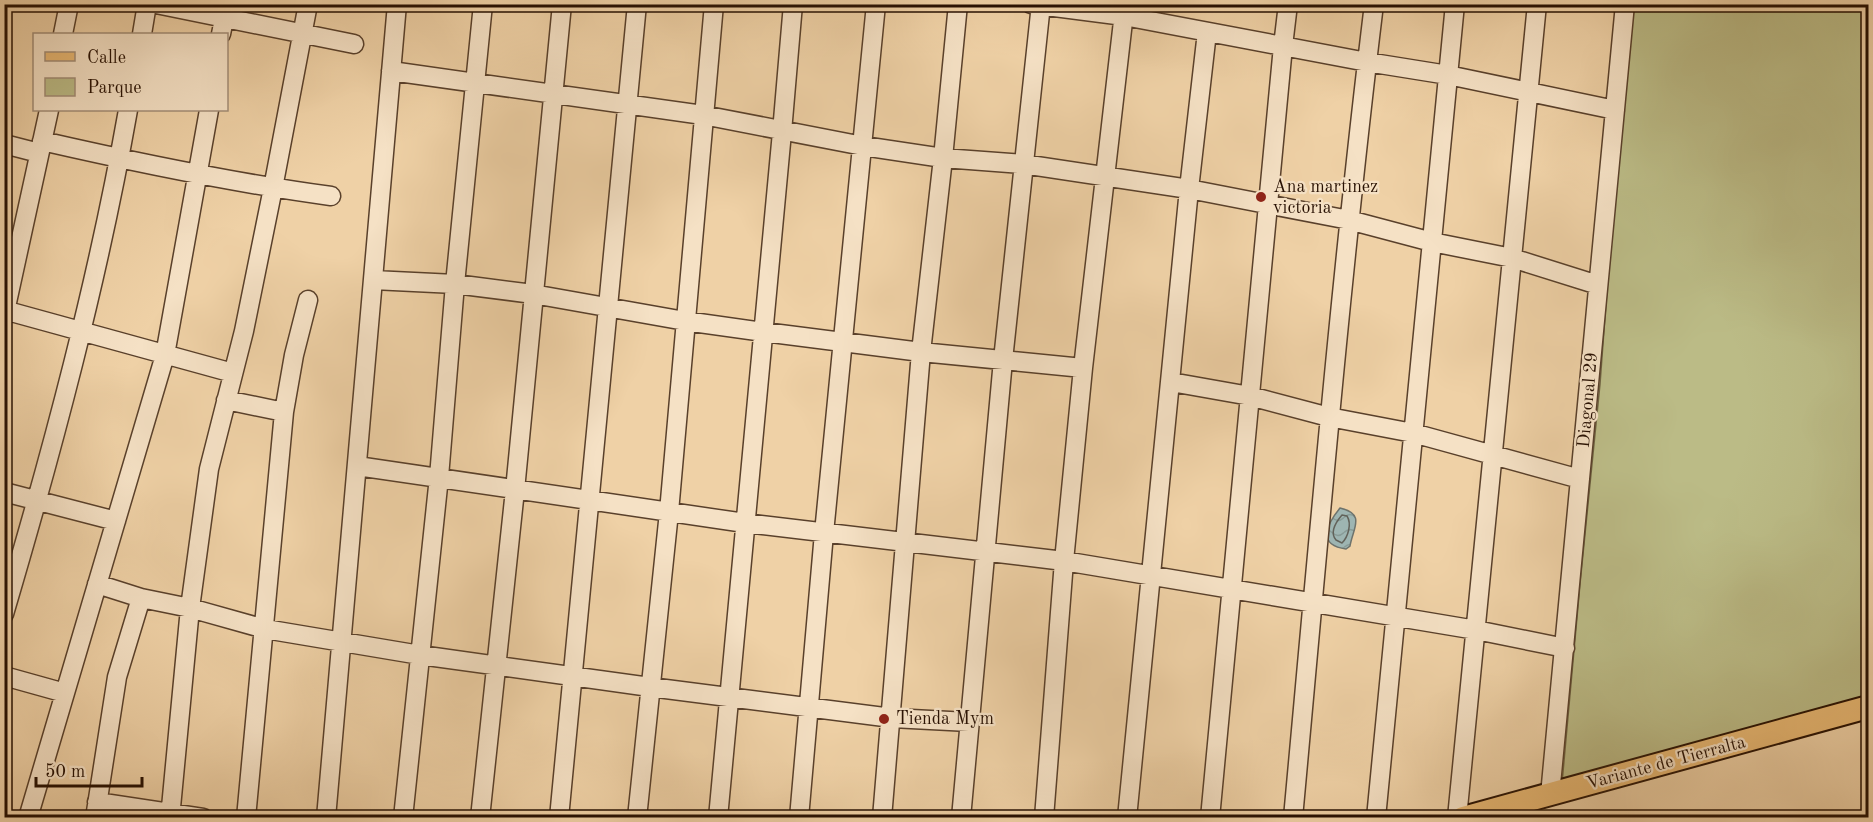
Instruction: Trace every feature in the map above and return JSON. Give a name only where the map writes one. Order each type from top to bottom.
[{"type":"main road","name":"Variante de Tierralta","points":[[1463,818],[1869,707]]},
{"type":"street","points":[[63,33],[69,4]]},
{"type":"street","points":[[142,33],[147,4]]},
{"type":"street","points":[[156,4],[354,44]]},
{"type":"street","points":[[171,815],[190,608],[208,469],[244,331],[308,4]]},
{"type":"street","points":[[326,818],[397,4]]},
{"type":"street","points":[[403,818],[439,477],[455,284],[483,4]]},
{"type":"street","points":[[480,818],[515,489],[562,4]]},
{"type":"street","points":[[559,818],[606,308],[629,104],[637,4]]},
{"type":"street","points":[[637,818],[669,512],[714,4]]},
{"type":"street","points":[[718,818],[793,4]]},
{"type":"street","points":[[800,818],[824,533],[876,4]]},
{"type":"street","points":[[882,818],[921,352],[958,4]]},
{"type":"street","points":[[1210,818],[1282,46],[1288,4]]},
{"type":"street","points":[[1293,818],[1329,417],[1374,4]]},
{"type":"street","points":[[1376,818],[1455,4]]},
{"type":"street","points":[[1457,818],[1537,4]]},
{"type":"street","name":"Diagonal 29","points":[[1550,795],[1625,4]]},
{"type":"street","points":[[961,818],[1037,5],[1124,10],[1207,32],[1448,75],[1615,110]]},
{"type":"street","points":[[1044,818],[1064,561],[1083,368],[1124,10]]},
{"type":"street","points":[[1127,818],[1189,189],[1207,32]]},
{"type":"street","points":[[391,71],[629,104],[943,158],[1023,164],[1189,189],[1349,220],[1432,242],[1512,258],[1598,285]]},
{"type":"street","points":[[49,111],[5,312],[233,373]]},
{"type":"street","points":[[4,614],[38,501],[81,331],[129,111]]},
{"type":"street","points":[[28,818],[165,355],[209,111]]},
{"type":"street","points":[[4,144],[120,159],[273,188],[331,196]]},
{"type":"street","points":[[373,280],[455,284],[533,294],[685,321],[764,332],[921,352],[1083,368]]},
{"type":"street","points":[[246,818],[284,412],[294,355],[308,300]]},
{"type":"street","points":[[1171,381],[1250,396],[1329,417],[1413,434],[1580,479]]},
{"type":"street","points":[[226,400],[284,412]]},
{"type":"street","points":[[357,466],[744,523],[1064,561],[1476,630],[1565,648]]},
{"type":"street","points":[[4,492],[116,521]]},
{"type":"street","points":[[97,584],[141,598],[190,608],[265,629],[420,655],[892,718],[969,722]]},
{"type":"street","points":[[141,598],[117,677],[96,810],[203,818]]},
{"type":"street","points":[[4,676],[65,693]]},
{"type":"green space","points":[[1628,5],[1868,5],[1868,698],[1562,783],[1600,384]]},
{"type":"water","points":[[1340,508],[1353,514],[1356,522],[1350,546],[1346,549],[1337,547],[1327,538],[1328,527]]},
{"type":"place","name":"Ana martinez victoria","points":[[1261,197]]},
{"type":"place","name":"Tienda Mym","points":[[884,719]]}]
